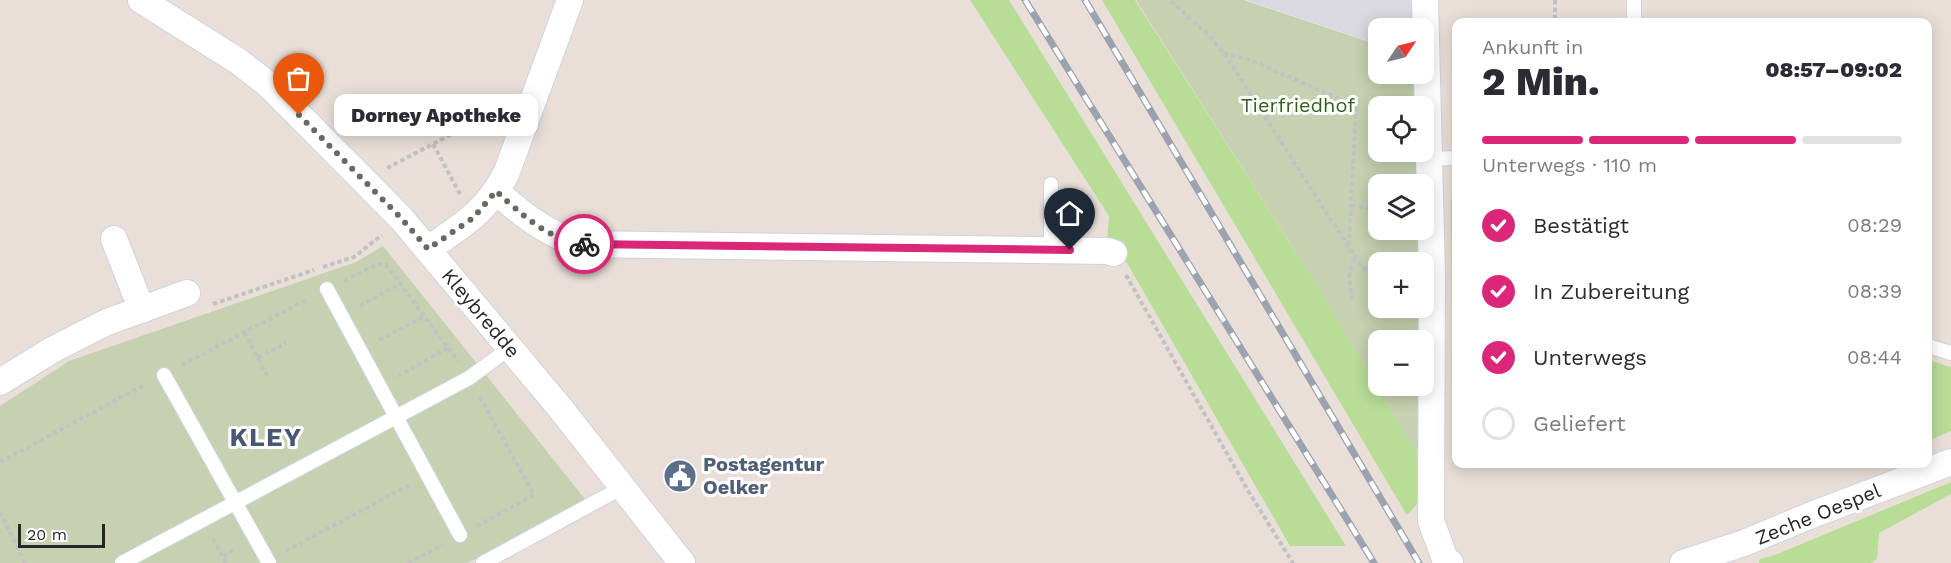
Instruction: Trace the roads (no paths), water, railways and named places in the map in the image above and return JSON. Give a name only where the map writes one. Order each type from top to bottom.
[{"type":"street","name":"Kleybredde","points":[[141,0],[238,61],[269,85],[401,218],[510,348],[682,563]]},
{"type":"street","points":[[428,249],[473,218],[496,191],[506,174],[570,0]]},
{"type":"street","points":[[1425,0],[1427,96]]},
{"type":"street","points":[[1428,162],[1431,274],[1431,520],[1445,559],[1450,563]]},
{"type":"street","points":[[496,191],[514,208],[543,228],[558,237],[580,244],[1051,250],[1114,253]]},
{"type":"street","points":[[114,238],[142,310]]},
{"type":"street","points":[[0,382],[52,350],[107,322],[187,293]]},
{"type":"street","name":"Zeche Oespel","points":[[1683,563],[1744,543],[1951,462]]},
{"type":"lane","points":[[1634,0],[1634,18]]},
{"type":"lane","points":[[1434,159],[1452,158]]},
{"type":"lane","points":[[1051,184],[1051,250]]},
{"type":"lane","points":[[327,289],[460,536]]},
{"type":"lane","points":[[1932,347],[1951,353]]},
{"type":"lane","points":[[122,563],[469,378],[510,348]]},
{"type":"lane","points":[[164,375],[268,562]]},
{"type":"lane","points":[[483,563],[623,487]]},
{"type":"railway","points":[[1025,0],[1374,563]]},
{"type":"railway","points":[[1085,0],[1419,563]]},
{"type":"place","name":"Dorney Apotheke","points":[[299,115]]},
{"type":"place","name":"Postagentur Oelker","points":[[680,476]]},
{"type":"district","name":"KLEY","points":[[266,437]]},
{"type":"park label","name":"Tierfriedhof","points":[[1298,105]]}]
